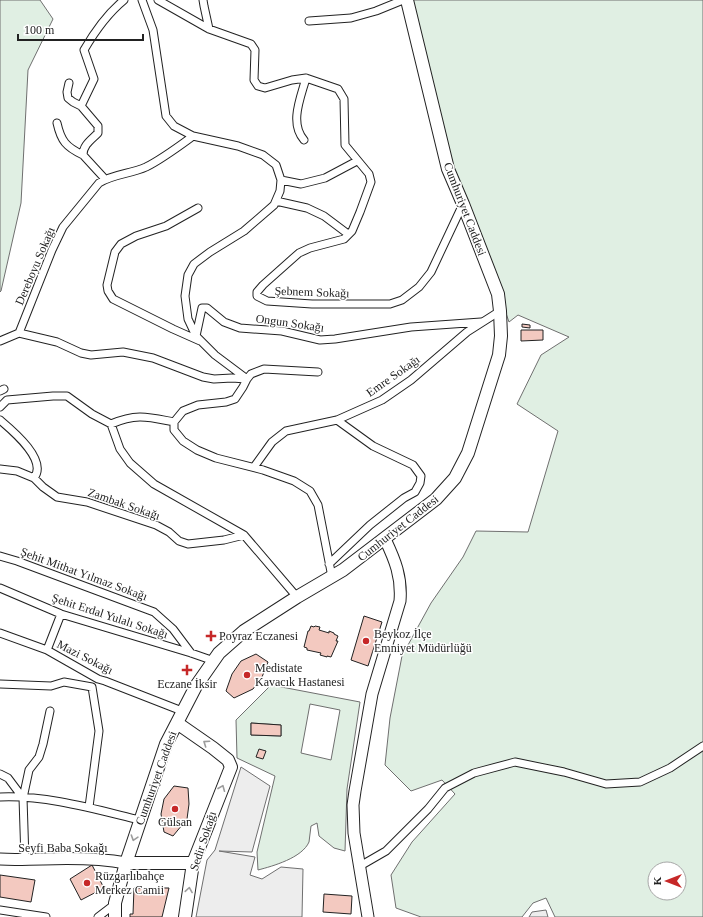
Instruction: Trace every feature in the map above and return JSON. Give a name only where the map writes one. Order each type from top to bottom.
[{"type":"main road","name":"Cumhuriyet Caddesi","points":[[115,917],[115,904],[126,863],[166,744],[196,686],[219,653],[244,631],[343,570],[436,499],[455,478],[468,453],[499,355],[501,336],[498,294],[464,204],[448,169],[406,0]]},
{"type":"main road","name":"Sedir Sokağı","points":[[177,723],[228,760],[231,767],[193,863],[185,917]]},
{"type":"main road","points":[[126,863],[193,863]]},
{"type":"street","points":[[80,106],[94,79],[84,50],[94,32],[111,11],[124,0]]},
{"type":"street","points":[[142,0],[153,30],[166,116],[174,126],[193,136],[238,146],[263,155],[276,165],[281,180],[280,191],[274,205],[244,231],[210,252],[194,264],[188,275],[185,296],[188,319],[199,339],[215,355],[247,379]]},
{"type":"street","points":[[158,0],[209,29],[251,44],[255,50],[254,80],[258,86],[265,88],[292,80],[306,78],[338,89],[344,99],[345,144],[357,161],[369,174],[371,182],[352,231],[348,234],[324,216],[307,208],[276,201]]},
{"type":"street","points":[[203,0],[209,29]]},
{"type":"street","points":[[309,21],[351,18],[376,11],[403,0]]},
{"type":"street","points":[[304,140],[298,134],[296,114],[306,78]]},
{"type":"street","points":[[69,83],[68,98],[80,106],[98,126],[99,130],[98,133],[86,145],[83,150],[83,155]]},
{"type":"street","points":[[57,122],[60,135],[65,143],[74,151],[83,155],[106,179]]},
{"type":"street","name":"Dereboyu Sokağı","points":[[19,333],[52,250],[63,227],[99,183],[106,179],[146,167],[193,136]]},
{"type":"street","points":[[281,180],[301,184],[325,178],[357,161]]},
{"type":"street","name":"Şebnem Sokağı","points":[[348,234],[344,238],[310,248],[299,253],[263,284],[257,292],[257,296],[267,301],[312,304],[390,304],[402,300],[419,286],[431,272],[464,204]]},
{"type":"street","points":[[198,208],[170,224],[136,236],[121,244],[115,252],[107,286],[113,299],[173,329],[199,339]]},
{"type":"street","name":"Ongun Sokağı","points":[[199,339],[202,308],[207,308],[224,322],[240,328],[282,331],[320,340],[411,327],[481,322]]},
{"type":"street","name":"Emre Sokağı","points":[[254,467],[272,442],[286,431],[337,420],[382,400],[410,380],[467,332],[500,311]]},
{"type":"street","points":[[0,342],[19,333],[57,342],[81,353],[91,355],[123,352],[153,358],[203,377],[214,379],[247,379]]},
{"type":"street","points":[[318,372],[264,369],[251,374],[235,399],[226,402],[198,405],[183,411],[174,422],[174,430],[184,441],[197,450],[216,458],[254,467],[294,481],[310,491],[318,505],[332,577]]},
{"type":"street","points":[[0,407],[7,400],[67,396],[92,414],[111,424],[120,449],[130,463],[154,484],[244,535],[297,597]]},
{"type":"street","points":[[111,424],[134,416],[148,416],[174,422]]},
{"type":"street","points":[[0,420],[27,446],[35,456],[37,473],[34,478]]},
{"type":"street","points":[[329,564],[370,525],[404,498],[415,492],[420,483],[421,476],[413,465],[373,446],[337,420]]},
{"type":"street","name":"Zambak Sokağı","points":[[0,469],[17,471],[34,478],[57,497],[87,502],[156,525],[169,532],[179,541],[188,544],[224,540],[244,535]]},
{"type":"street","points":[[368,917],[354,834],[354,805],[355,791],[372,694],[400,601],[400,584],[397,566],[385,539]]},
{"type":"street","name":"Şehit Mithat Yılmaz Sokağı","points":[[0,556],[17,560],[154,612],[173,629],[191,653]]},
{"type":"street","name":"Şehit Erdal Yulalı Sokağı","points":[[0,588],[61,614],[214,661]]},
{"type":"street","points":[[47,650],[61,614]]},
{"type":"street","name":"Mazi Sokağı","points":[[0,633],[47,650],[98,679],[182,711]]},
{"type":"street","points":[[89,808],[99,731],[92,687],[98,679]]},
{"type":"street","points":[[0,684],[51,686],[64,682],[92,687]]},
{"type":"street","points":[[24,860],[23,798],[29,770],[39,756],[43,744],[50,710]]},
{"type":"street","points":[[360,866],[386,851],[428,809],[445,788],[474,773],[515,762],[564,772],[606,784],[640,782],[670,768],[703,746]]},
{"type":"street","points":[[0,774],[8,778],[23,798]]},
{"type":"street","points":[[0,797],[57,801],[140,820]]},
{"type":"street","name":"Seyfi Baba Sokağı","points":[[0,859],[24,860],[64,858],[126,863]]},
{"type":"street","points":[[98,917],[115,904]]},
{"type":"street","points":[[0,910],[46,917]]},
{"type":"green space","points":[[0,0],[40,0],[53,19],[28,70],[21,203],[0,292]]},
{"type":"green space","points":[[408,0],[703,0],[703,917],[555,917],[546,898],[533,903],[522,917],[421,917],[396,908],[391,875],[412,842],[455,794],[442,780],[411,791],[385,765],[390,718],[402,656],[431,603],[463,557],[476,531],[528,532],[558,431],[517,404],[541,355],[569,337],[518,315],[509,322],[477,229],[451,164]]},
{"type":"green space","points":[[271,685],[360,702],[347,789],[345,851],[334,848],[319,836],[317,823],[311,826],[309,842],[300,853],[294,857],[258,870],[257,852],[275,776],[237,758],[236,720]],"holes":[[[310,704],[340,710],[331,760],[301,753]],[[251,723],[281,725],[281,736],[251,735]]]},
{"type":"shaded area","points":[[241,767],[270,786],[252,852],[219,851],[255,857],[250,875],[262,879],[281,867],[303,869],[302,917],[196,917],[207,860],[215,850]]},
{"type":"shaded area","points":[[546,910],[548,917],[529,917],[532,912]]},
{"type":"building","points":[[522,324],[530,325],[530,328],[522,327]]},
{"type":"building","points":[[521,330],[543,330],[543,340],[521,341]]},
{"type":"building","name":"Beykoz İlçe Emniyet Müdürlüğü","points":[[364,616],[382,622],[368,666],[351,660]]},
{"type":"building","points":[[311,626],[320,627],[319,630],[329,633],[329,631],[338,636],[336,641],[338,641],[331,657],[320,655],[321,653],[307,650],[307,648],[304,647],[308,631]]},
{"type":"building","name":"Medistate Kavacık Hastanesi","points":[[256,654],[268,662],[262,677],[253,689],[234,698],[226,691],[232,674],[241,661]]},
{"type":"building","points":[[251,723],[281,725],[281,736],[251,735]]},
{"type":"building","points":[[259,749],[266,751],[263,759],[256,757]]},
{"type":"building","name":"Gülsan","points":[[174,786],[188,788],[189,804],[187,819],[173,836],[164,832],[161,814],[164,799]]},
{"type":"building","name":"Rüzgarlıbahçe Merkez Camii","points":[[92,865],[104,888],[81,900],[70,879]]},
{"type":"building","points":[[0,875],[35,880],[31,902],[0,897]]},
{"type":"building","points":[[134,888],[169,888],[162,917],[130,917],[130,914],[133,914]]},
{"type":"building","points":[[324,894],[352,896],[351,914],[323,912]]},
{"type":"place","name":"Poyraz Eczanesi","points":[[211,636]]},
{"type":"place","name":"Beykoz İlçe Emniyet Müdürlüğü","points":[[366,641]]},
{"type":"place","name":"Eczane İksir","points":[[187,670]]},
{"type":"place","name":"Medistate Kavacık Hastanesi","points":[[247,675]]},
{"type":"place","name":"Gülsan","points":[[175,809]]},
{"type":"place","name":"Rüzgarlıbahçe Merkez Camii","points":[[87,883]]}]
